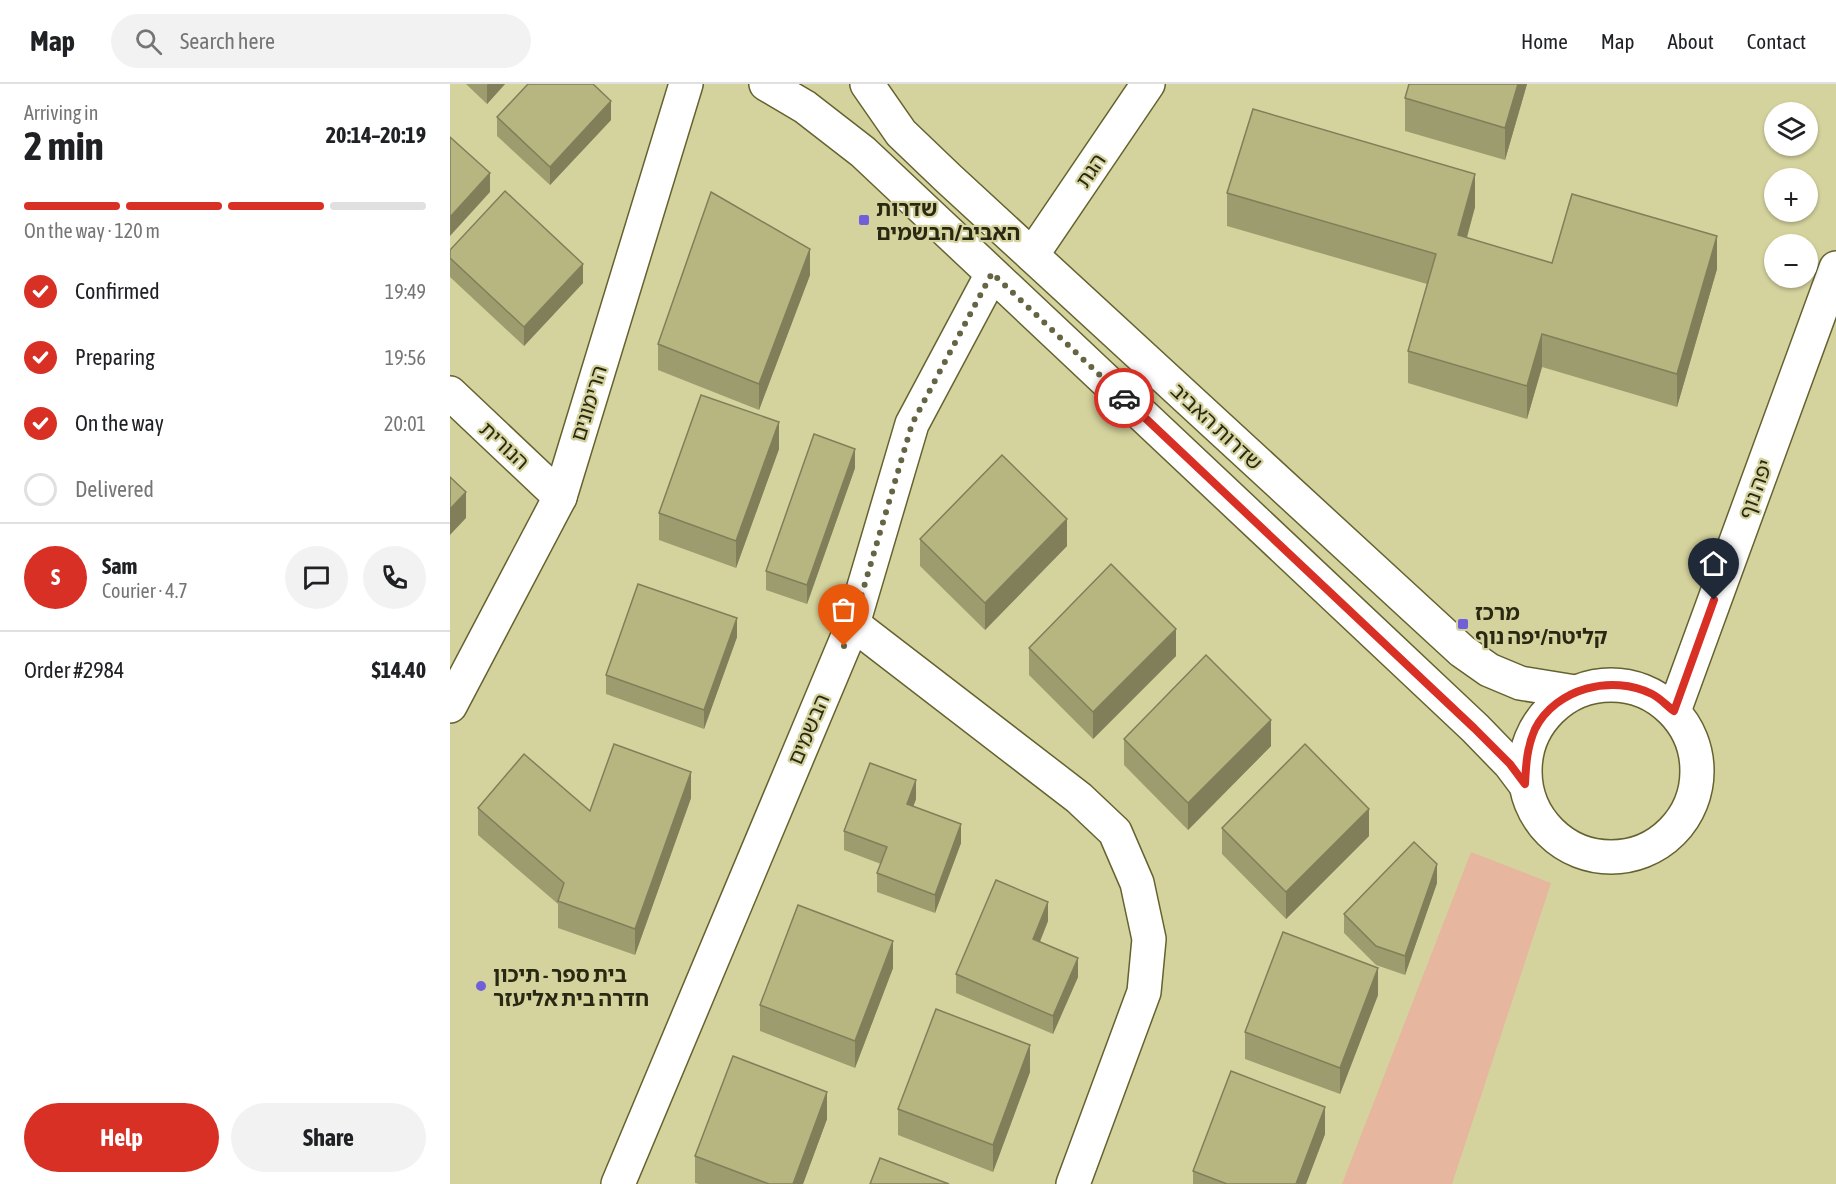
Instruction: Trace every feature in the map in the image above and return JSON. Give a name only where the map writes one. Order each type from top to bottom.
[{"type":"street","name":"הרימונים","points":[[450,706],[560,497],[686,84]]},
{"type":"street","name":"שדרות האביב","points":[[766,84],[805,107],[863,152],[1474,728],[1510,764],[1525,784]]},
{"type":"street","name":"שדרות האביב","points":[[867,84],[901,133],[1462,651],[1490,670],[1520,683],[1575,692]]},
{"type":"street","name":"הגת","points":[[1032,255],[1148,84]]},
{"type":"street","name":"יפה נוף","points":[[1674,711],[1836,268]]},
{"type":"street","name":"הבשמים","points":[[618,1184],[853,624],[912,424],[992,273]]},
{"type":"street","name":"הנורית","points":[[450,393],[560,497]]},
{"type":"street","points":[[853,624],[1079,798],[1115,832],[1137,883],[1149,939],[1144,992],[1073,1184]]},
{"type":"street","points":[[1600,684],[1627,685],[1653,694],[1674,711],[1689,733],[1697,759],[1696,789],[1684,817],[1664,839],[1638,853],[1608,858],[1578,851],[1553,836],[1535,812],[1525,784],[1527,753],[1536,728],[1553,707],[1575,692],[1600,684]]},
{"type":"shaded area","points":[[1471,852],[1551,883],[1452,1184],[1342,1184]]},
{"type":"building","points":[[528,84],[593,84],[611,101],[550,167],[497,117]]},
{"type":"building","points":[[1409,84],[1518,84],[1505,128],[1405,98]]},
{"type":"building","points":[[1253,109],[1475,174],[1458,235],[1552,263],[1572,194],[1717,236],[1677,374],[1542,334],[1527,386],[1408,351],[1436,254],[1227,193]]},
{"type":"building","points":[[450,137],[490,173],[450,217]]},
{"type":"building","points":[[505,191],[583,264],[524,327],[450,258],[450,250]]},
{"type":"building","points":[[711,192],[810,249],[759,384],[658,344]]},
{"type":"building","points":[[701,395],[779,422],[736,541],[659,513]]},
{"type":"building","points":[[814,434],[855,449],[807,585],[766,571]]},
{"type":"building","points":[[1002,455],[1067,519],[985,603],[920,539]]},
{"type":"building","points":[[450,477],[466,492],[450,509]]},
{"type":"building","points":[[1111,564],[1176,629],[1093,712],[1029,648]]},
{"type":"building","points":[[638,584],[737,618],[704,710],[606,675]]},
{"type":"building","points":[[1206,655],[1271,720],[1188,803],[1124,739]]},
{"type":"building","points":[[614,744],[691,772],[635,929],[558,901],[564,883],[478,808],[524,754],[590,811]]},
{"type":"building","points":[[1305,744],[1369,809],[1286,892],[1222,828]]},
{"type":"building","points":[[870,763],[916,780],[907,804],[961,824],[935,895],[877,873],[887,847],[844,831]]},
{"type":"building","points":[[1414,842],[1437,864],[1405,956],[1376,946],[1344,914]]},
{"type":"building","points":[[996,880],[1048,902],[1033,939],[1078,958],[1053,1016],[956,974]]},
{"type":"building","points":[[798,905],[893,941],[855,1041],[760,1005]]},
{"type":"building","points":[[1283,932],[1378,968],[1340,1068],[1245,1032]]},
{"type":"building","points":[[936,1009],[1030,1045],[993,1145],[898,1109]]},
{"type":"building","points":[[733,1056],[827,1092],[793,1184],[769,1184],[695,1156]]},
{"type":"building","points":[[1231,1071],[1325,1107],[1296,1184],[1227,1184],[1193,1171]]},
{"type":"building","points":[[880,1158],[949,1184],[870,1184]]},
{"type":"way so far","points":[[844,646],[853,624],[912,424],[992,273],[1124,398]]},
{"type":"place","name":"שדרות האביב/הבשמים","points":[[864,220]]},
{"type":"place","name":"מרכז קליטה/יפה נוף","points":[[1463,624]]},
{"type":"place","name":"בית ספר - תיכון חדרה בית אליעזר","points":[[481,986]]},
{"type":"route","points":[[1124,398],[1474,728],[1510,764],[1525,784],[1527,753],[1536,728],[1553,707],[1575,692],[1600,684],[1627,685],[1653,694],[1674,711],[1714,600]]}]
